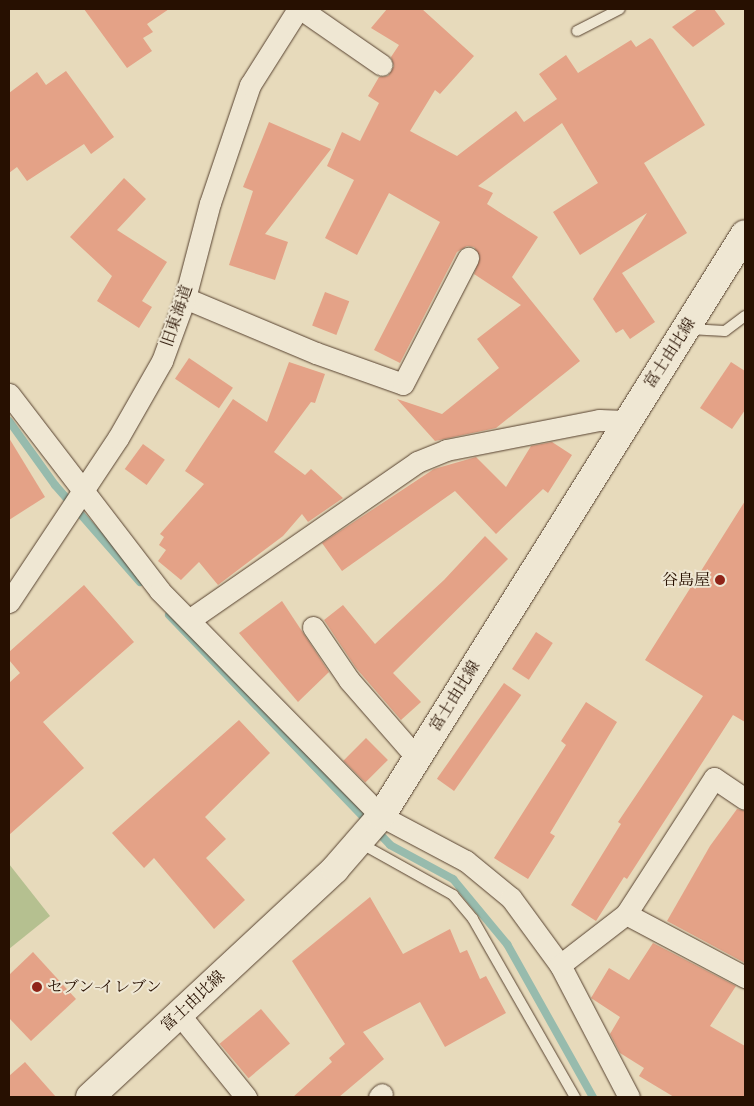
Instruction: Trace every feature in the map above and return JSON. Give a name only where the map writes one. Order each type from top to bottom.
[{"type":"main road","name":"富士由比線","points":[[90,1097],[361,842],[380,817],[626,421],[745,234]]},
{"type":"street","points":[[300,9],[382,64]]},
{"type":"street","name":"旧東海道","points":[[9,602],[80,490],[118,438],[162,361],[185,298],[210,203],[250,85],[300,9]]},
{"type":"street","points":[[185,298],[316,352],[403,384],[468,258]]},
{"type":"street","points":[[9,394],[80,490],[160,591],[380,817],[466,861],[511,898],[560,965],[629,1097]]},
{"type":"street","points":[[189,620],[417,462],[446,450],[599,420],[626,421]]},
{"type":"street","points":[[313,628],[349,680],[416,758]]},
{"type":"street","points":[[560,965],[626,914],[714,778],[745,800]]},
{"type":"street","points":[[626,914],[745,977]]},
{"type":"street","points":[[179,1014],[246,1097]]},
{"type":"lane","points":[[577,32],[620,9]]},
{"type":"lane","points":[[686,329],[725,331],[745,316]]},
{"type":"lane","points":[[361,842],[453,895],[473,919],[575,1097]]},
{"type":"green space","points":[[9,864],[50,916],[9,949]]},
{"type":"building","points":[[84,9],[169,9],[147,24],[153,32],[143,38],[152,51],[127,68]]},
{"type":"building","points":[[387,9],[422,9],[474,56],[440,94],[435,90],[410,131],[457,156],[516,111],[524,122],[557,99],[539,74],[566,55],[578,73],[631,40],[636,47],[650,38],[653,40],[705,125],[644,163],[687,233],[622,273],[655,322],[630,339],[623,329],[616,333],[593,299],[647,213],[580,255],[553,212],[598,183],[562,123],[478,186],[493,193],[487,204],[538,237],[512,277],[580,361],[496,428],[435,441],[397,399],[442,414],[499,368],[477,339],[521,305],[474,274],[480,257],[474,247],[467,246],[457,252],[400,363],[374,350],[440,222],[389,193],[357,255],[325,238],[354,180],[327,166],[342,132],[360,141],[379,103],[368,96],[379,77],[388,76],[394,66],[391,57],[399,45],[371,28]]},
{"type":"building","points":[[698,9],[714,9],[725,24],[693,47],[672,27]]},
{"type":"building","points":[[66,71],[114,137],[91,154],[84,144],[27,181],[17,167],[9,173],[9,93],[37,72],[46,85]]},
{"type":"building","points":[[269,122],[331,149],[265,234],[288,242],[275,280],[229,265],[253,191],[243,187]]},
{"type":"building","points":[[124,178],[146,199],[117,230],[167,262],[142,301],[152,307],[139,328],[97,301],[112,276],[70,237]]},
{"type":"building","points":[[325,292],[349,301],[336,335],[312,326]]},
{"type":"building","points":[[189,358],[233,388],[219,408],[175,379]]},
{"type":"building","points":[[289,362],[325,374],[315,403],[311,402],[274,452],[305,475],[311,469],[343,498],[308,522],[302,514],[283,536],[218,585],[199,562],[181,580],[158,561],[166,550],[159,545],[164,537],[160,534],[204,484],[185,471],[233,399],[267,422]]},
{"type":"building","points":[[731,362],[745,371],[745,410],[732,429],[700,408]]},
{"type":"building","points":[[9,438],[45,497],[9,520]]},
{"type":"building","points":[[552,442],[572,455],[548,493],[543,489],[496,534],[455,491],[342,571],[322,543],[434,469],[476,457],[506,487],[531,446]]},
{"type":"building","points":[[143,444],[165,460],[147,485],[125,469]]},
{"type":"building","points":[[745,501],[745,722],[733,715],[627,879],[624,877],[596,921],[571,905],[621,824],[618,822],[703,696],[645,660]]},
{"type":"building","points":[[485,536],[508,559],[393,673],[421,702],[401,720],[356,668],[324,620],[343,605],[375,644],[444,580]]},
{"type":"building","points":[[84,585],[134,642],[43,722],[84,768],[9,835],[9,683],[20,673],[9,660],[9,652]]},
{"type":"building","points":[[282,601],[329,672],[298,702],[239,633]]},
{"type":"building","points":[[536,632],[553,643],[529,680],[512,669]]},
{"type":"building","points":[[504,683],[521,695],[454,791],[437,779]]},
{"type":"building","points":[[586,702],[617,722],[550,833],[555,836],[528,879],[494,858],[566,745],[561,741]]},
{"type":"building","points":[[239,720],[270,753],[205,817],[226,839],[206,858],[245,900],[214,929],[154,858],[144,868],[112,833]]},
{"type":"building","points":[[366,738],[388,760],[365,783],[343,761]]},
{"type":"building","points":[[737,809],[745,811],[745,963],[667,921],[710,846]]},
{"type":"building","points":[[370,897],[403,954],[450,929],[460,953],[467,950],[480,979],[486,976],[506,1013],[445,1047],[420,1002],[363,1032],[384,1059],[339,1097],[293,1097],[332,1062],[329,1058],[345,1044],[292,961]]},
{"type":"building","points":[[653,943],[736,986],[710,1026],[745,1046],[745,1097],[674,1097],[639,1076],[644,1068],[620,1053],[610,1034],[620,1017],[591,998],[609,968],[629,980]]},
{"type":"building","name":"セブン-イレブン","points":[[33,952],[76,999],[31,1041],[9,1018],[9,975]]},
{"type":"building","points":[[261,1009],[290,1043],[249,1078],[220,1044]]},
{"type":"building","points":[[25,1062],[56,1097],[9,1097],[9,1076]]},
{"type":"waterway","points":[[9,421],[55,485],[140,582]]},
{"type":"waterway","points":[[169,615],[390,845],[453,879],[507,944],[593,1097]]},
{"type":"place","name":"谷島屋","points":[[720,580]]},
{"type":"place","name":"セブン-イレブン","points":[[37,987]]}]
